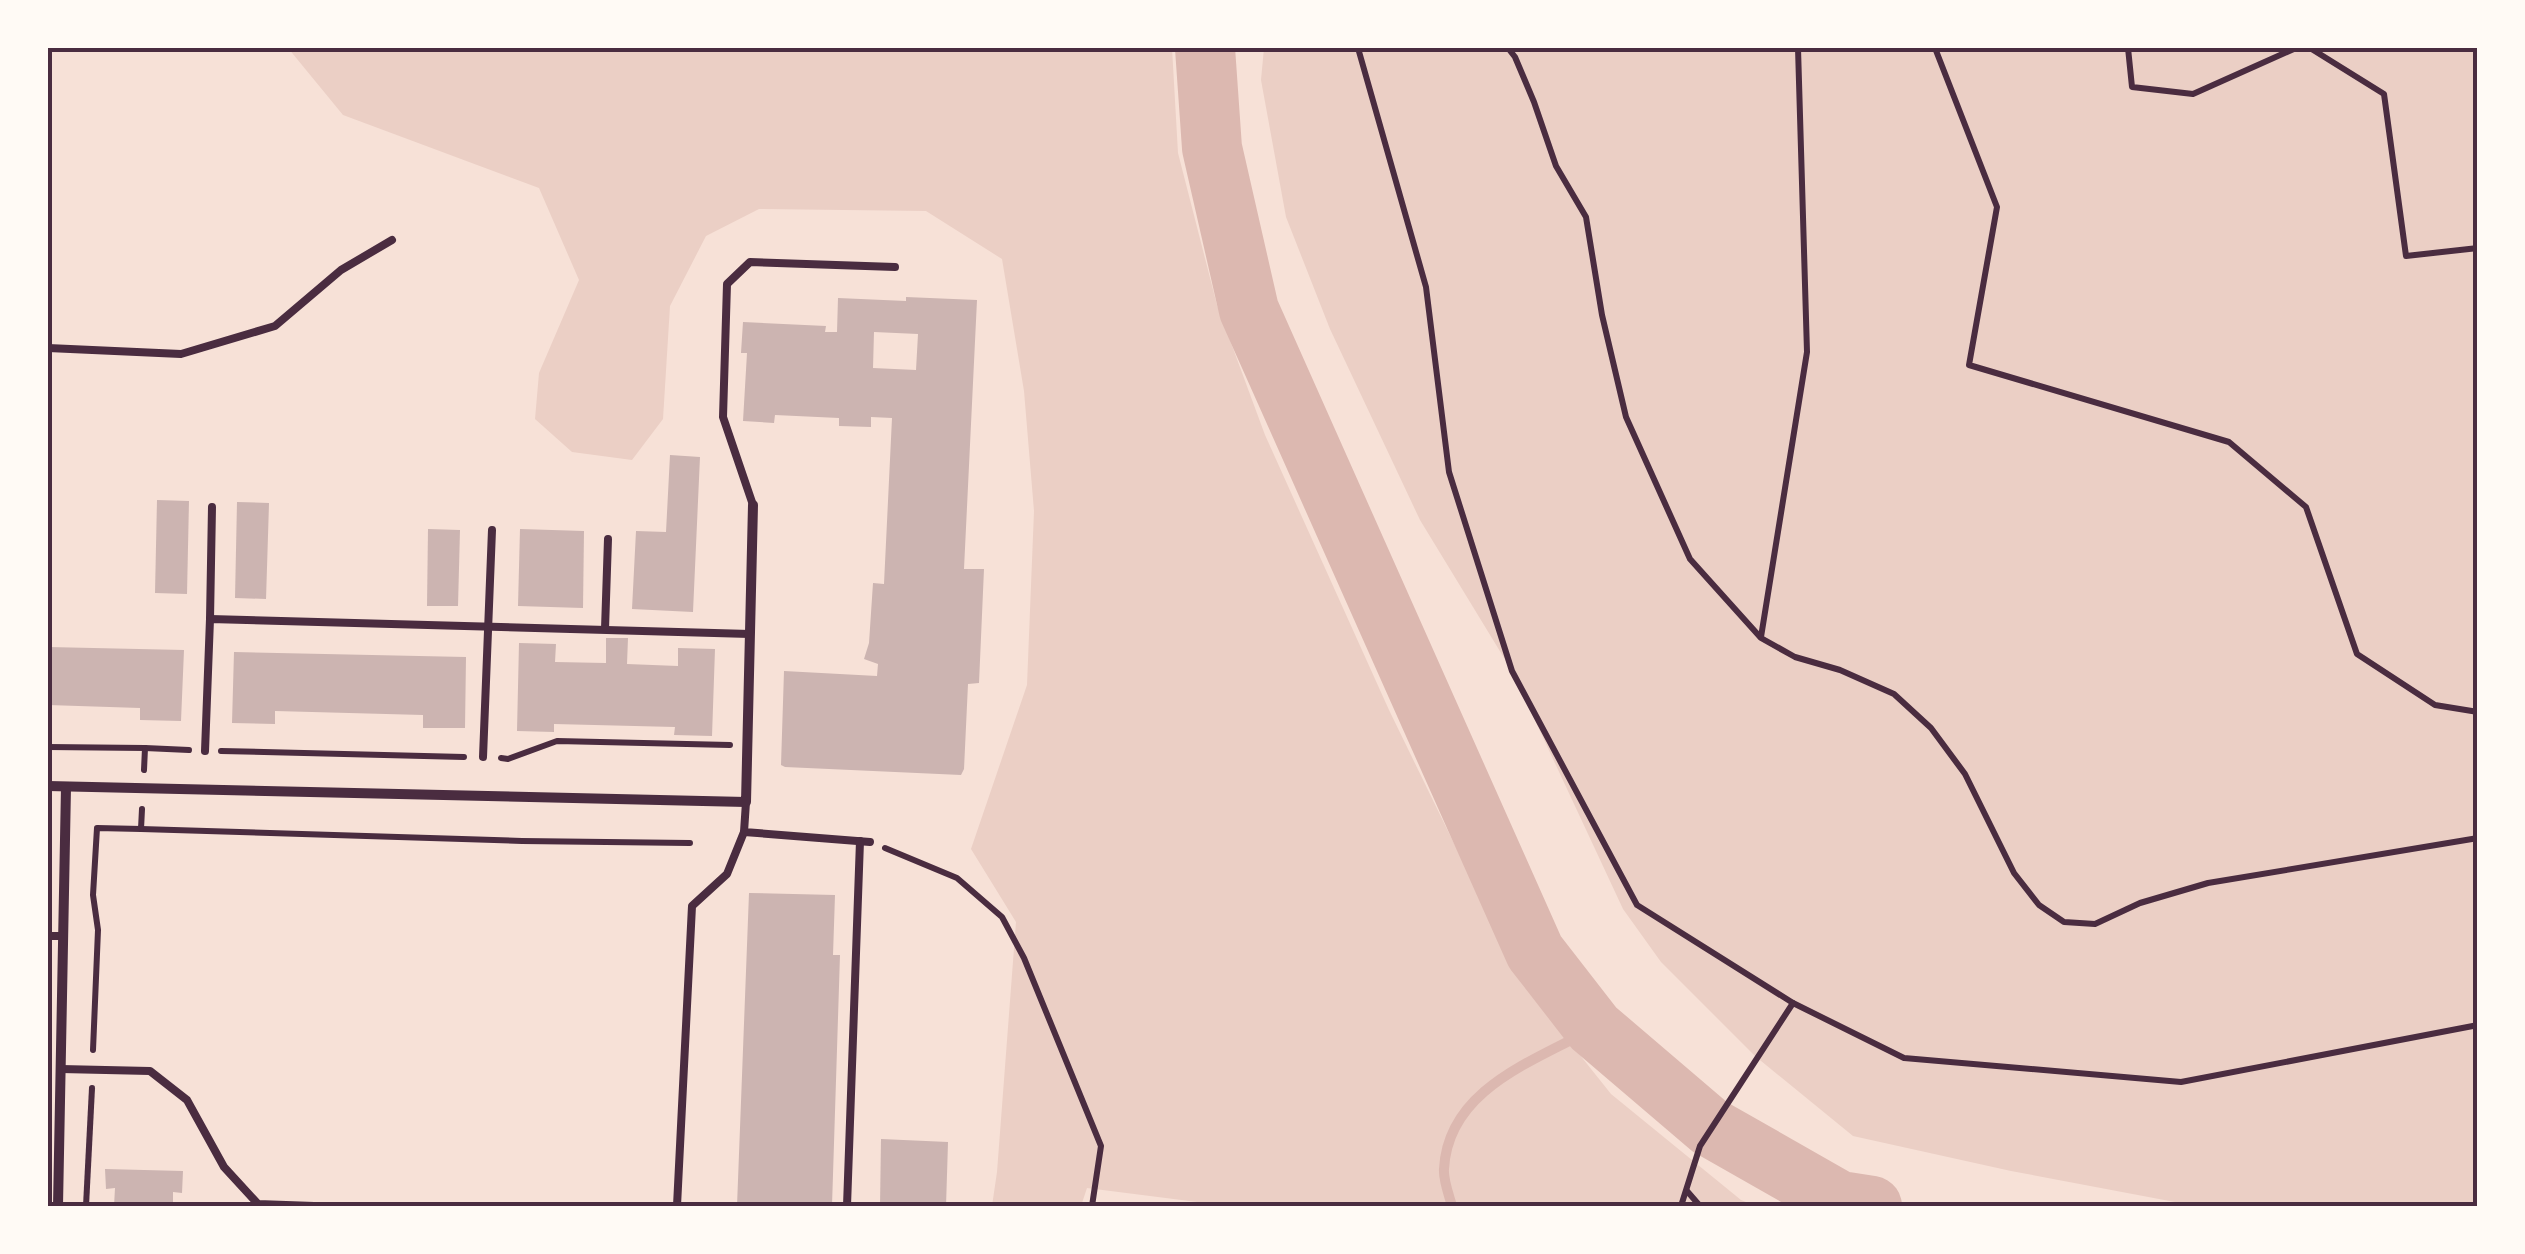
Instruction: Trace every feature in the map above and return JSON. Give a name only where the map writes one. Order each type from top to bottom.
[{"type":"street","points":[[48,786],[746,802],[754,505]]},
{"type":"street","points":[[58,1206],[66,787]]},
{"type":"lane","points":[[48,348],[181,354],[275,326],[341,270],[392,240]]},
{"type":"lane","points":[[754,505],[724,418],[726,284],[750,262],[895,267]]},
{"type":"lane","points":[[206,751],[212,506]]},
{"type":"lane","points":[[484,757],[492,530]]},
{"type":"lane","points":[[604,629],[608,539]]},
{"type":"lane","points":[[210,619],[750,634]]},
{"type":"lane","points":[[677,1206],[692,906],[727,874],[744,832],[746,802]]},
{"type":"lane","points":[[744,832],[865,841],[846,1206]]},
{"type":"lane","points":[[48,936],[64,936]]},
{"type":"lane","points":[[61,1069],[150,1071],[188,1100],[224,1167],[258,1204],[314,1206]]},
{"type":"path","points":[[1358,48],[1426,287],[1449,472],[1512,671],[1636,905],[1793,1004],[1904,1058],[2181,1082],[2478,1025]]},
{"type":"path","points":[[1508,48],[1534,102],[1556,166],[1586,218],[1602,315],[1626,416],[1690,560],[1761,638],[1795,657],[1840,670],[1894,694],[1931,728],[1964,774],[2014,873],[2038,905],[2064,922],[2095,924],[2140,903],[2208,883],[2478,838]]},
{"type":"path","points":[[1761,638],[1807,352],[1798,48]]},
{"type":"path","points":[[1935,48],[1997,206],[1968,365],[2230,442],[2306,507],[2357,654],[2435,705],[2478,712]]},
{"type":"path","points":[[2128,48],[2132,88],[2193,94],[2296,48]]},
{"type":"path","points":[[2310,48],[2384,94],[2406,256],[2478,248]]},
{"type":"path","points":[[48,747],[508,759],[557,740],[747,745]]},
{"type":"path","points":[[144,772],[145,748]]},
{"type":"path","points":[[141,829],[142,808]]},
{"type":"path","points":[[86,1206],[98,930],[90,864],[96,828],[690,842]]},
{"type":"path","points":[[865,841],[957,878],[1002,917],[1024,958],[1101,1146],[1092,1206]]},
{"type":"path","points":[[1680,1206],[1700,1146],[1793,1004]]},
{"type":"path","points":[[1686,1190],[1700,1206]]},
{"type":"shaded area","points":[[288,48],[1172,48],[1178,153],[1217,305],[1265,435],[1389,710],[1521,981],[1611,1094],[1741,1200],[1756,1206],[1215,1206],[1087,1188],[1081,1206],[992,1206],[1016,922],[971,849],[1027,685],[1034,511],[1024,391],[1002,259],[926,211],[759,209],[706,236],[670,306],[663,419],[632,460],[572,452],[535,419],[539,373],[579,280],[539,188],[343,115]]},
{"type":"shaded area","points":[[1264,48],[2477,48],[2477,1206],[2196,1206],[2011,1171],[1853,1136],[1755,1056],[1661,962],[1623,909],[1512,671],[1420,520],[1330,329],[1286,217],[1261,80]]},
{"type":"building","points":[[906,297],[977,300],[964,569],[984,569],[979,683],[968,684],[964,769],[961,775],[785,767],[781,765],[784,671],[877,676],[878,664],[864,659],[869,643],[873,583],[884,584],[892,418],[871,417],[871,427],[839,426],[839,418],[775,415],[774,423],[743,421],[747,353],[741,353],[743,322],[826,326],[825,332],[837,332],[838,298],[906,301]],"holes":[[[874,332],[918,334],[916,370],[873,368]]]},
{"type":"building","points":[[670,455],[700,457],[693,612],[632,609],[636,531],[666,532]]},
{"type":"building","points":[[157,500],[189,501],[187,594],[155,593]]},
{"type":"building","points":[[237,502],[269,503],[266,599],[235,598]]},
{"type":"building","points":[[428,529],[460,530],[458,606],[427,606]]},
{"type":"building","points":[[520,529],[584,531],[583,608],[518,606]]},
{"type":"building","points":[[606,638],[628,638],[627,664],[678,666],[678,648],[715,649],[712,736],[674,735],[675,727],[554,724],[554,732],[517,731],[519,643],[556,644],[555,662],[606,663]]},
{"type":"building","points":[[48,647],[184,650],[181,721],[140,720],[140,708],[48,705]]},
{"type":"building","points":[[234,652],[466,657],[465,728],[423,728],[423,715],[275,711],[275,724],[232,723]]},
{"type":"building","points":[[749,893],[835,895],[833,955],[840,955],[832,1206],[737,1206]]},
{"type":"building","points":[[881,1139],[948,1142],[946,1206],[880,1206]]},
{"type":"building","points":[[105,1169],[183,1171],[182,1193],[173,1192],[173,1206],[114,1206],[115,1188],[106,1189]]},
{"type":"waterway","points":[[1205,48],[1212,148],[1249,310],[1535,952],[1594,1028],[1710,1127],[1840,1201],[1872,1206]]},
{"type":"waterway","points":[[1452,1206],[1444,1169],[1449,1141],[1461,1118],[1498,1081],[1594,1028]]}]
